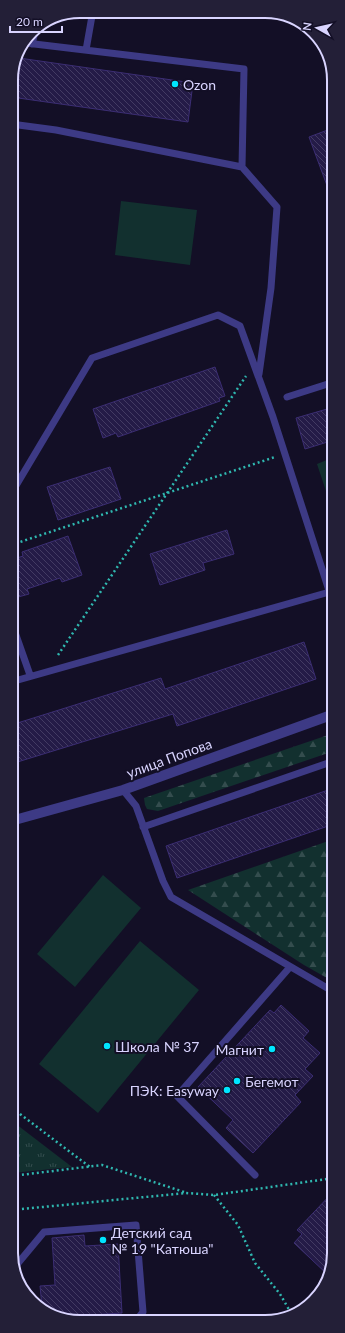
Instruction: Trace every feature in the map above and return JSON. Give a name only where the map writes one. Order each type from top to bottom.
[{"type":"street","name":"улица Попова","points":[[18,819],[123,790],[327,717]]},
{"type":"lane","points":[[86,50],[92,18]]},
{"type":"lane","points":[[30,43],[244,69],[242,167]]},
{"type":"lane","points":[[18,125],[56,130],[242,167],[277,207],[271,288],[258,375]]},
{"type":"lane","points":[[18,482],[92,358],[218,315],[240,326],[327,579]]},
{"type":"lane","points":[[286,397],[327,384]]},
{"type":"lane","points":[[18,680],[48,670],[327,592]]},
{"type":"lane","points":[[18,641],[30,676]]},
{"type":"lane","points":[[143,827],[327,764]]},
{"type":"lane","points":[[123,790],[136,806],[171,897],[327,988]]},
{"type":"lane","points":[[255,1175],[177,1096],[290,967]]},
{"type":"lane","points":[[19,1262],[44,1232],[136,1225],[143,1312],[141,1315]]},
{"type":"path","points":[[48,670],[254,364]]},
{"type":"path","points":[[18,543],[285,454]]},
{"type":"path","points":[[18,1113],[90,1167]]},
{"type":"path","points":[[18,1175],[102,1165],[186,1193]]},
{"type":"path","points":[[18,1209],[186,1193],[214,1195],[327,1179]]},
{"type":"path","points":[[214,1195],[238,1225],[255,1262],[280,1294],[289,1310]]},
{"type":"green space","points":[[121,201],[197,210],[190,265],[115,255]]},
{"type":"green space","points":[[327,460],[327,494],[317,464]]},
{"type":"green space","points":[[327,735],[327,753],[158,811],[147,809],[144,798]]},
{"type":"green space","points":[[327,841],[327,978],[304,965],[188,890]]},
{"type":"green space","points":[[103,875],[141,908],[75,987],[37,954]]},
{"type":"green space","points":[[140,941],[199,990],[98,1113],[39,1064]]},
{"type":"green space","points":[[18,1126],[72,1167],[18,1172]]},
{"type":"building","points":[[22,58],[193,83],[188,122],[18,98],[18,76]]},
{"type":"building","points":[[327,130],[327,186],[309,137]]},
{"type":"building","points":[[215,367],[225,396],[219,398],[220,401],[118,437],[116,433],[103,438],[93,409]]},
{"type":"building","points":[[327,409],[327,442],[305,449],[296,418]]},
{"type":"building","points":[[110,467],[121,499],[58,520],[47,487]]},
{"type":"building","points":[[227,530],[234,554],[203,563],[205,570],[160,585],[150,554]]},
{"type":"building","points":[[68,536],[82,575],[62,582],[60,578],[27,589],[29,594],[18,597],[18,558],[23,556],[22,552]]},
{"type":"building","points":[[304,642],[316,679],[177,726],[173,714],[18,762],[18,723],[161,678],[165,689]]},
{"type":"building","points":[[327,790],[327,826],[177,878],[166,846]]},
{"type":"building","points":[[281,1005],[309,1031],[303,1038],[320,1053],[305,1069],[313,1076],[295,1095],[301,1102],[253,1153],[226,1128],[233,1120],[198,1087],[270,1010],[274,1013]]},
{"type":"building","points":[[327,1198],[327,1257],[324,1271],[294,1243],[302,1234],[297,1230]]},
{"type":"building","points":[[84,1235],[85,1246],[118,1244],[122,1313],[91,1315],[68,1314],[49,1307],[42,1302],[40,1286],[55,1285],[52,1238]]},
{"type":"place","name":"Ozon","points":[[175,84]]},
{"type":"place","name":"Школа № 37","points":[[107,1046]]},
{"type":"place","name":"Магнит","points":[[272,1049]]},
{"type":"place","name":"Бегемот","points":[[237,1081]]},
{"type":"place","name":"ПЭК: Easyway","points":[[227,1090]]},
{"type":"place","name":"Детский сад № 19 \"Катюша\"","points":[[103,1240]]}]
